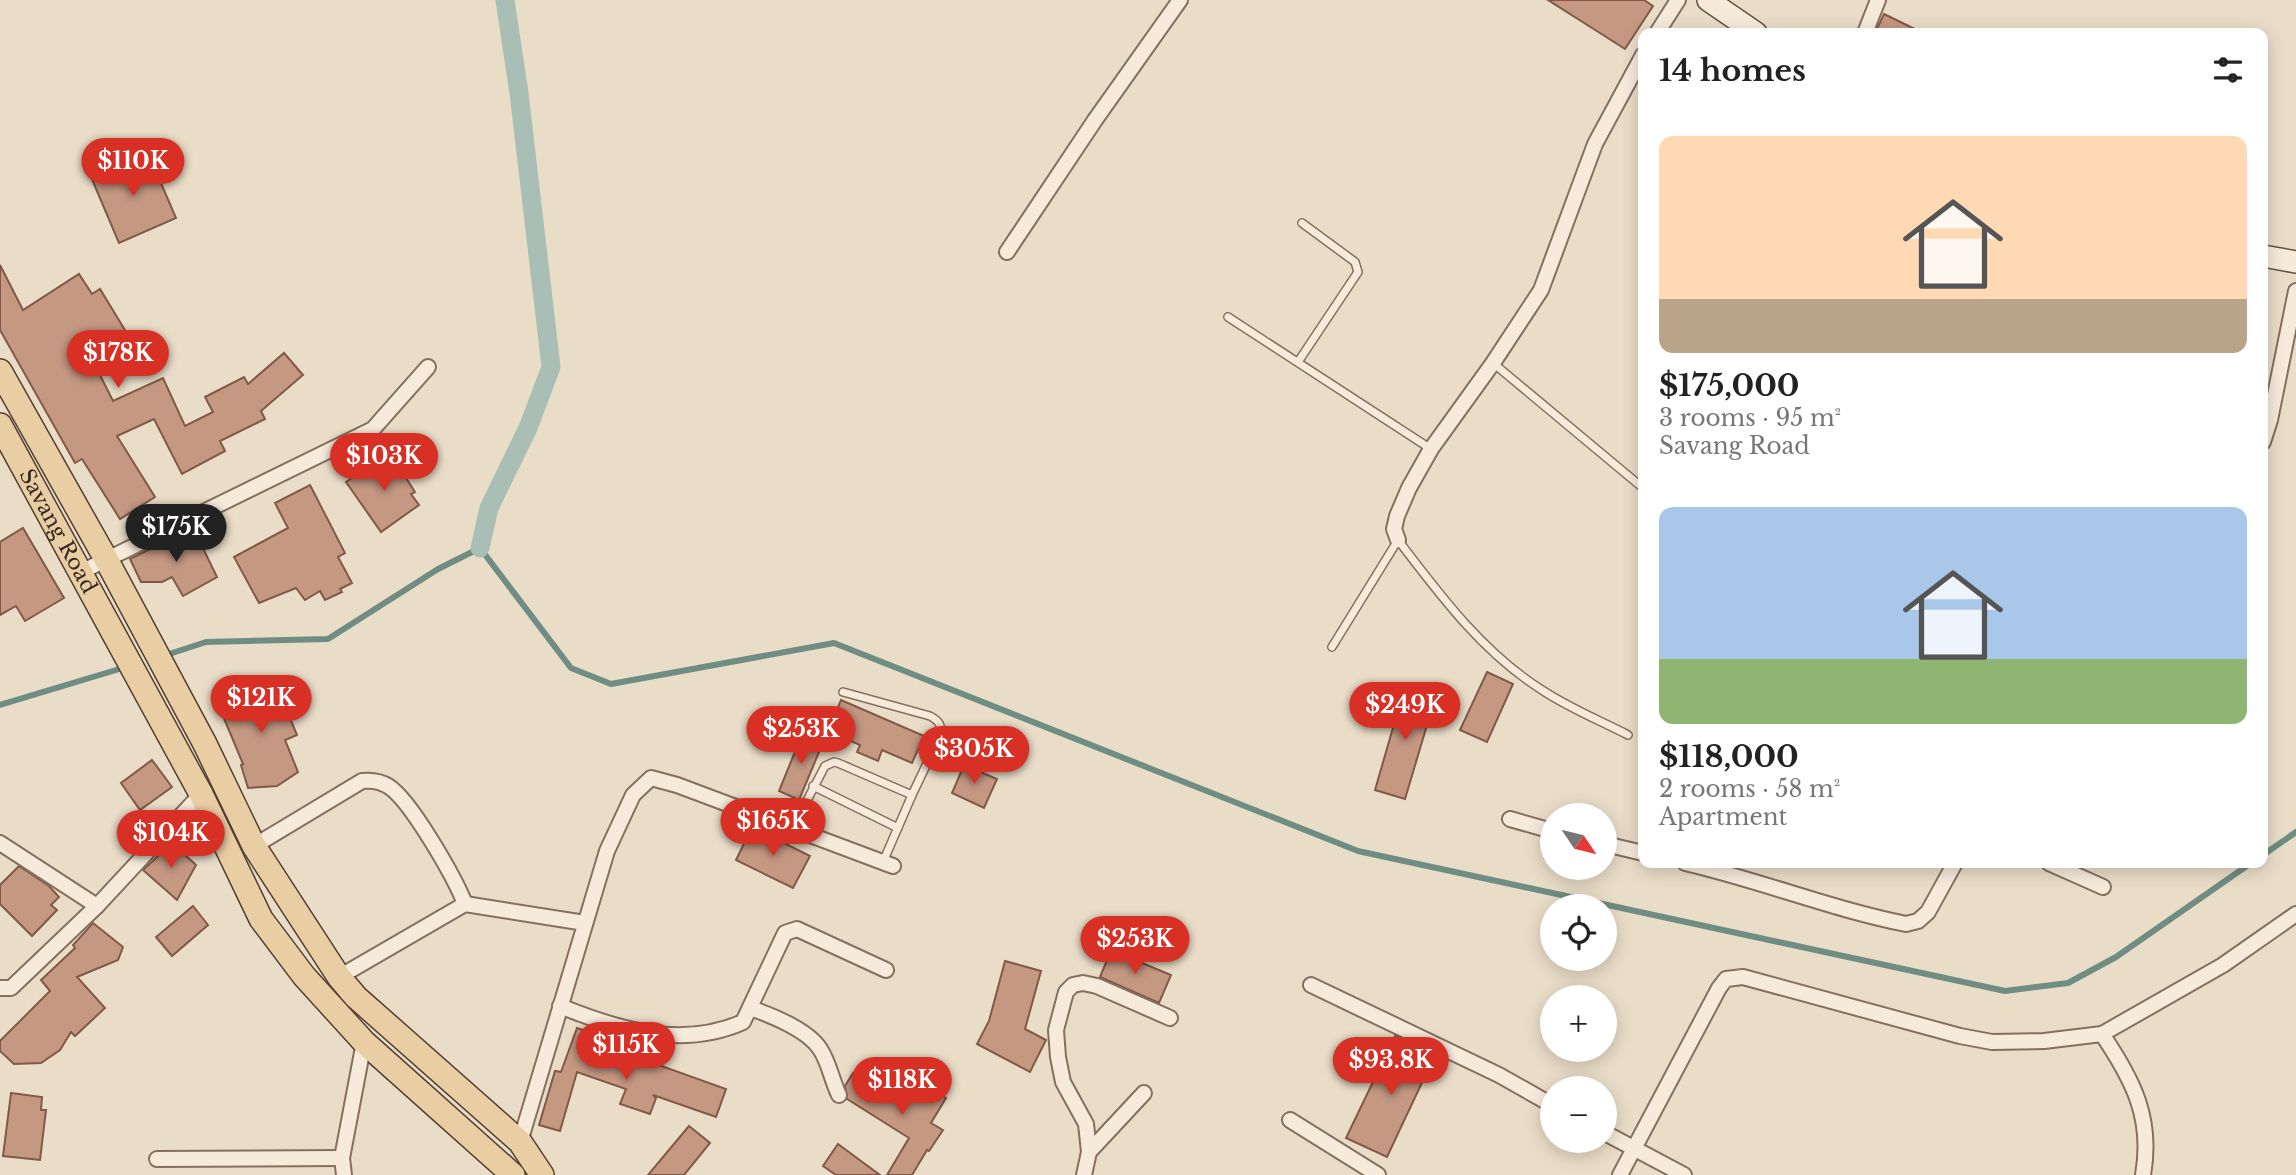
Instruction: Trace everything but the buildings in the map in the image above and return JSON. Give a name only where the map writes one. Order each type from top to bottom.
[{"type":"main road","name":"Savang Road","points":[[0,370],[106,559],[205,744],[254,846],[339,976],[356,997],[520,1142],[542,1175]]},
{"type":"main road","name":"Savang Road","points":[[0,425],[181,756],[261,919],[304,976],[364,1042],[513,1175]]},
{"type":"main road","points":[[181,756],[205,744]]},
{"type":"street","points":[[1007,252],[1095,120],[1180,0]]},
{"type":"street","points":[[1660,28],[1678,0]]},
{"type":"street","points":[[1708,0],[1749,28]]},
{"type":"street","points":[[1867,28],[1878,0]]},
{"type":"street","points":[[1398,540],[1394,529],[1397,516],[1431,449],[1541,290],[1595,144],[1638,64]]},
{"type":"street","points":[[2268,257],[2296,262]]},
{"type":"street","points":[[2268,426],[2296,291]]},
{"type":"street","points":[[81,572],[373,429],[428,367]]},
{"type":"street","points":[[520,1142],[612,840],[633,795],[651,778],[677,785],[888,864]]},
{"type":"street","points":[[254,846],[362,781],[373,780],[388,786],[403,799],[457,884],[465,904]]},
{"type":"street","points":[[0,988],[11,988],[97,906],[201,794]]},
{"type":"street","points":[[1510,820],[1540,828]]},
{"type":"street","points":[[0,843],[97,906]]},
{"type":"street","points":[[1617,847],[1638,852]]},
{"type":"street","points":[[1708,868],[1906,924],[1918,922],[1928,912],[1952,868]]},
{"type":"street","points":[[2060,868],[2103,887]]},
{"type":"street","points":[[339,976],[465,904],[585,923]]},
{"type":"street","points":[[1620,1175],[1726,979],[1743,977],[1927,1028],[1992,1042],[2044,1041],[2102,1034],[2223,965],[2296,914]]},
{"type":"street","points":[[560,1006],[608,1025],[667,1036],[722,1031],[743,1022],[785,933],[797,929],[886,970]]},
{"type":"street","points":[[1084,1175],[1089,1152],[1086,1124],[1063,1082],[1058,1057],[1056,1030],[1066,992],[1073,985],[1083,983],[1097,986],[1170,1018]]},
{"type":"street","points":[[1311,985],[1499,1075],[1540,1098]]},
{"type":"street","points":[[750,1008],[773,1015],[820,1049],[839,1095]]},
{"type":"street","points":[[2102,1034],[2136,1092],[2145,1123],[2147,1153],[2143,1175]]},
{"type":"street","points":[[344,1175],[342,1158],[364,1042]]},
{"type":"street","points":[[1089,1152],[1144,1093]]},
{"type":"street","points":[[1290,1120],[1378,1175]]},
{"type":"street","points":[[1617,1139],[1684,1175]]},
{"type":"street","points":[[158,1158],[342,1158]]},
{"type":"lane","points":[[1298,362],[1358,272],[1355,262],[1302,223]]},
{"type":"lane","points":[[1228,317],[1431,449]]},
{"type":"lane","points":[[1493,363],[1638,484]]},
{"type":"lane","points":[[1332,647],[1398,540],[1449,606],[1493,654],[1542,691],[1628,735]]},
{"type":"lane","points":[[843,692],[930,716],[938,720],[941,726],[941,734],[898,828],[888,864]]},
{"type":"lane","points":[[792,829],[825,766],[834,762],[912,795]]},
{"type":"lane","points":[[813,786],[898,828]]},
{"type":"waterway","points":[[480,548],[489,508],[528,428],[551,367],[519,93],[505,0]]},
{"type":"waterway","points":[[163,656],[206,642],[328,639],[438,569],[480,548],[571,668],[611,684],[834,643],[1358,851],[2005,991],[2068,983],[2116,957],[2244,868]]},
{"type":"waterway","points":[[0,705],[126,667]]},
{"type":"waterway","points":[[2268,852],[2296,832]]}]
